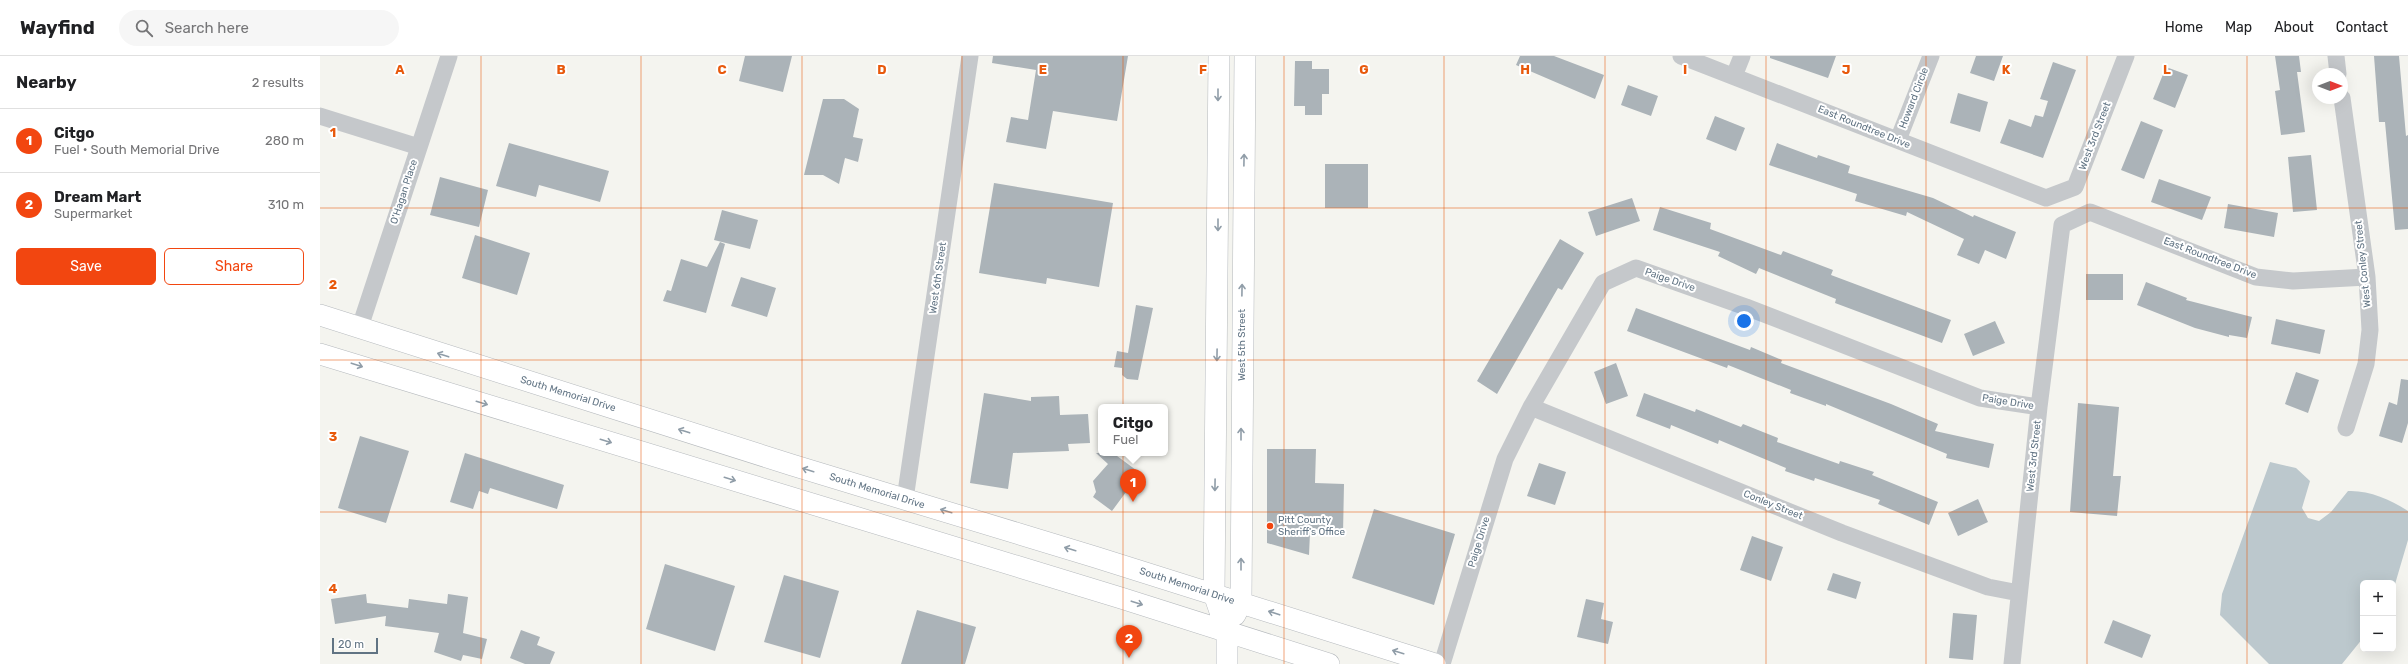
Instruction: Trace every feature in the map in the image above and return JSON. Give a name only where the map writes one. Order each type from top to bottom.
[{"type":"main road","name":"West 5th Street","points":[[1219,56],[1214,594],[1227,632],[1227,664]]},
{"type":"main road","name":"West 5th Street","points":[[1227,632],[1240,603],[1245,56]]},
{"type":"main road","name":"South Memorial Drive","points":[[320,315],[792,465],[1214,594],[1435,664]]},
{"type":"main road","points":[[320,354],[1329,664]]},
{"type":"street","name":"O'Hagan Place","points":[[360,328],[449,56]]},
{"type":"street","name":"West 6th Street","points":[[905,499],[970,56]]},
{"type":"street","name":"East Roundtree Drive","points":[[1681,56],[2046,198]]},
{"type":"street","points":[[1734,76],[1742,56]]},
{"type":"street","name":"Howard Circle","points":[[1898,140],[1931,56]]},
{"type":"street","name":"West 3rd Street","points":[[2046,198],[2075,187],[2126,56]]},
{"type":"street","points":[[2336,56],[2337,68]]},
{"type":"street","name":"West Conley Street","points":[[2343,104],[2367,277],[2370,330],[2366,364],[2346,428]]},
{"type":"street","points":[[320,116],[419,147]]},
{"type":"street","name":"East Roundtree Drive","points":[[2062,225],[2090,212],[2256,277],[2293,281],[2367,277]]},
{"type":"street","name":"West 3rd Street","points":[[2012,664],[2039,407],[2062,225]]},
{"type":"street","name":"Paige Drive","points":[[1442,664],[1504,461],[1531,407],[1603,283],[1636,268],[1746,307],[1980,398],[2039,407]]},
{"type":"street","name":"Conley Street","points":[[1531,407],[1842,533],[1988,586],[2020,593]]},
{"type":"shaded area","points":[[2270,462],[2296,468],[2310,481],[2302,508],[2308,518],[2319,521],[2331,512],[2348,491],[2364,492],[2380,496],[2408,511],[2408,540],[2396,581],[2360,580],[2360,642],[2342,664],[2269,664],[2220,615],[2222,594]]},
{"type":"building","points":[[745,56],[792,56],[783,92],[739,81]]},
{"type":"building","points":[[993,56],[1128,56],[1117,121],[1053,111],[1046,149],[1006,142],[1011,117],[1028,120],[1036,70],[992,63]]},
{"type":"building","points":[[1520,56],[1554,56],[1604,75],[1595,99],[1516,65]]},
{"type":"building","points":[[1770,56],[1836,56],[1828,78],[1770,58]]},
{"type":"building","points":[[1976,56],[2003,56],[1994,81],[1970,73]]},
{"type":"building","points":[[2275,56],[2299,56],[2301,72],[2297,72],[2305,132],[2281,135],[2275,91],[2280,90]]},
{"type":"building","points":[[2374,56],[2399,56],[2406,136],[2408,135],[2408,229],[2395,230],[2385,122],[2379,122]]},
{"type":"building","points":[[1295,61],[1312,61],[1312,69],[1329,69],[1329,94],[1322,94],[1322,115],[1305,115],[1305,106],[1294,106]]},
{"type":"building","points":[[2053,62],[2076,70],[2043,158],[2000,143],[2009,119],[2031,127],[2035,115],[2043,117],[2048,101],[2040,99]]},
{"type":"building","points":[[2166,67],[2188,75],[2175,108],[2153,99]]},
{"type":"building","points":[[1628,85],[1658,96],[1651,116],[1621,105]]},
{"type":"building","points":[[1958,93],[1988,102],[1980,132],[1950,123]]},
{"type":"building","points":[[823,99],[844,99],[859,109],[853,137],[863,139],[858,162],[845,158],[839,184],[823,175],[804,175]]},
{"type":"building","points":[[1715,116],[1745,128],[1736,151],[1706,139]]},
{"type":"building","points":[[2141,121],[2163,130],[2144,179],[2121,170]]},
{"type":"building","points":[[509,143],[609,171],[600,202],[539,185],[536,197],[496,186]]},
{"type":"building","points":[[1777,143],[1817,158],[1818,155],[1850,166],[1848,173],[1933,198],[1973,217],[1974,215],[2016,232],[2006,259],[1985,250],[1979,264],[1957,255],[1964,239],[1907,212],[1906,216],[1855,201],[1857,194],[1769,165]]},
{"type":"building","points":[[2311,155],[2317,210],[2293,212],[2288,157]]},
{"type":"building","points":[[1325,164],[1368,164],[1368,208],[1325,208]]},
{"type":"building","points":[[440,177],[488,190],[479,227],[430,215]]},
{"type":"building","points":[[2159,179],[2211,197],[2202,220],[2151,202]]},
{"type":"building","points":[[994,183],[1113,203],[1099,287],[1047,278],[1046,284],[979,273]]},
{"type":"building","points":[[1632,198],[1640,221],[1596,236],[1588,212]]},
{"type":"building","points":[[2228,204],[2278,213],[2274,237],[2224,228]]},
{"type":"building","points":[[1660,207],[1711,223],[1710,229],[1781,255],[1783,251],[1833,270],[1831,275],[1951,320],[1942,343],[1835,303],[1836,299],[1759,268],[1756,274],[1718,256],[1720,252],[1653,230]]},
{"type":"building","points":[[722,210],[758,220],[750,249],[714,240]]},
{"type":"building","points":[[475,235],[530,253],[517,295],[462,278]]},
{"type":"building","points":[[1560,239],[1584,253],[1562,290],[1558,288],[1497,394],[1477,381]]},
{"type":"building","points":[[720,242],[725,244],[706,313],[663,301],[667,290],[671,291],[681,259],[707,267]]},
{"type":"building","points":[[2086,274],[2123,274],[2123,300],[2086,300]]},
{"type":"building","points":[[741,277],[776,288],[767,317],[731,306]]},
{"type":"building","points":[[2146,282],[2187,298],[2186,300],[2252,317],[2247,338],[2229,335],[2229,337],[2195,328],[2137,305]]},
{"type":"building","points":[[1136,305],[1153,308],[1138,380],[1127,379],[1122,375],[1122,368],[1114,367],[1117,351],[1128,353]]},
{"type":"building","points":[[1636,308],[1750,350],[1751,347],[1782,360],[1781,363],[1891,404],[1938,424],[1935,431],[1994,444],[1989,468],[1946,458],[1947,454],[1826,404],[1826,406],[1790,393],[1791,390],[1728,365],[1727,368],[1627,331]]},
{"type":"building","points":[[2276,319],[2325,330],[2320,354],[2271,344]]},
{"type":"building","points":[[1995,321],[2005,343],[1973,356],[1964,334]]},
{"type":"building","points":[[1616,363],[1628,396],[1606,404],[1594,372]]},
{"type":"building","points":[[2296,372],[2319,380],[2308,413],[2285,404]]},
{"type":"building","points":[[2401,379],[2408,380],[2408,423],[2402,443],[2379,436],[2389,402],[2397,405]]},
{"type":"building","points":[[984,393],[1031,401],[1031,397],[1059,396],[1060,415],[1088,414],[1090,443],[1068,444],[1069,451],[1013,453],[1008,489],[970,483]]},
{"type":"building","points":[[1644,393],[1695,412],[1696,409],[1741,427],[1743,424],[1778,438],[1777,442],[1839,464],[1840,461],[1874,472],[1872,475],[1938,502],[1929,525],[1878,504],[1880,500],[1815,478],[1814,481],[1785,471],[1786,468],[1719,440],[1718,444],[1671,425],[1670,429],[1636,416]]},
{"type":"building","points":[[2078,403],[2119,407],[2113,476],[2121,476],[2117,516],[2070,512]]},
{"type":"building","points":[[360,436],[409,451],[386,523],[338,508]]},
{"type":"building","points":[[1267,449],[1316,449],[1315,483],[1344,484],[1343,534],[1310,533],[1309,555],[1267,543]]},
{"type":"building","points":[[465,453],[564,485],[557,509],[490,488],[488,494],[479,491],[473,509],[450,502]]},
{"type":"building","points":[[1099,456],[1117,456],[1140,473],[1112,511],[1093,497],[1096,492],[1093,481],[1108,464]]},
{"type":"building","points":[[1539,463],[1566,472],[1555,505],[1527,496]]},
{"type":"building","points":[[1978,499],[1988,522],[1958,536],[1948,513]]},
{"type":"building","points":[[1374,509],[1455,534],[1434,605],[1352,578]]},
{"type":"building","points":[[1752,536],[1783,547],[1771,581],[1740,570]]},
{"type":"building","points":[[665,564],[735,586],[715,651],[646,629]]},
{"type":"building","points":[[1833,573],[1861,582],[1856,599],[1827,590]]},
{"type":"building","points":[[784,575],[839,591],[820,658],[764,642]]},
{"type":"building","points":[[366,594],[367,603],[408,608],[409,599],[447,604],[448,594],[468,597],[463,633],[487,639],[482,659],[463,655],[461,661],[434,652],[439,633],[385,626],[386,616],[335,624],[331,599]]},
{"type":"building","points":[[1586,599],[1604,603],[1601,619],[1613,622],[1608,644],[1577,637]]},
{"type":"building","points":[[917,610],[976,627],[965,664],[901,664]]},
{"type":"building","points":[[1953,613],[1977,615],[1973,660],[1949,658]]},
{"type":"building","points":[[2113,620],[2151,635],[2142,658],[2104,643]]},
{"type":"building","points":[[521,630],[540,637],[537,645],[555,652],[550,664],[525,664],[510,658]]},
{"type":"place","name":"Citgo","points":[[1133,502]]},
{"type":"place","name":"Pitt County Sheriff's Office","points":[[1270,526]]},
{"type":"place","name":"Dream Mart","points":[[1129,658]]}]
